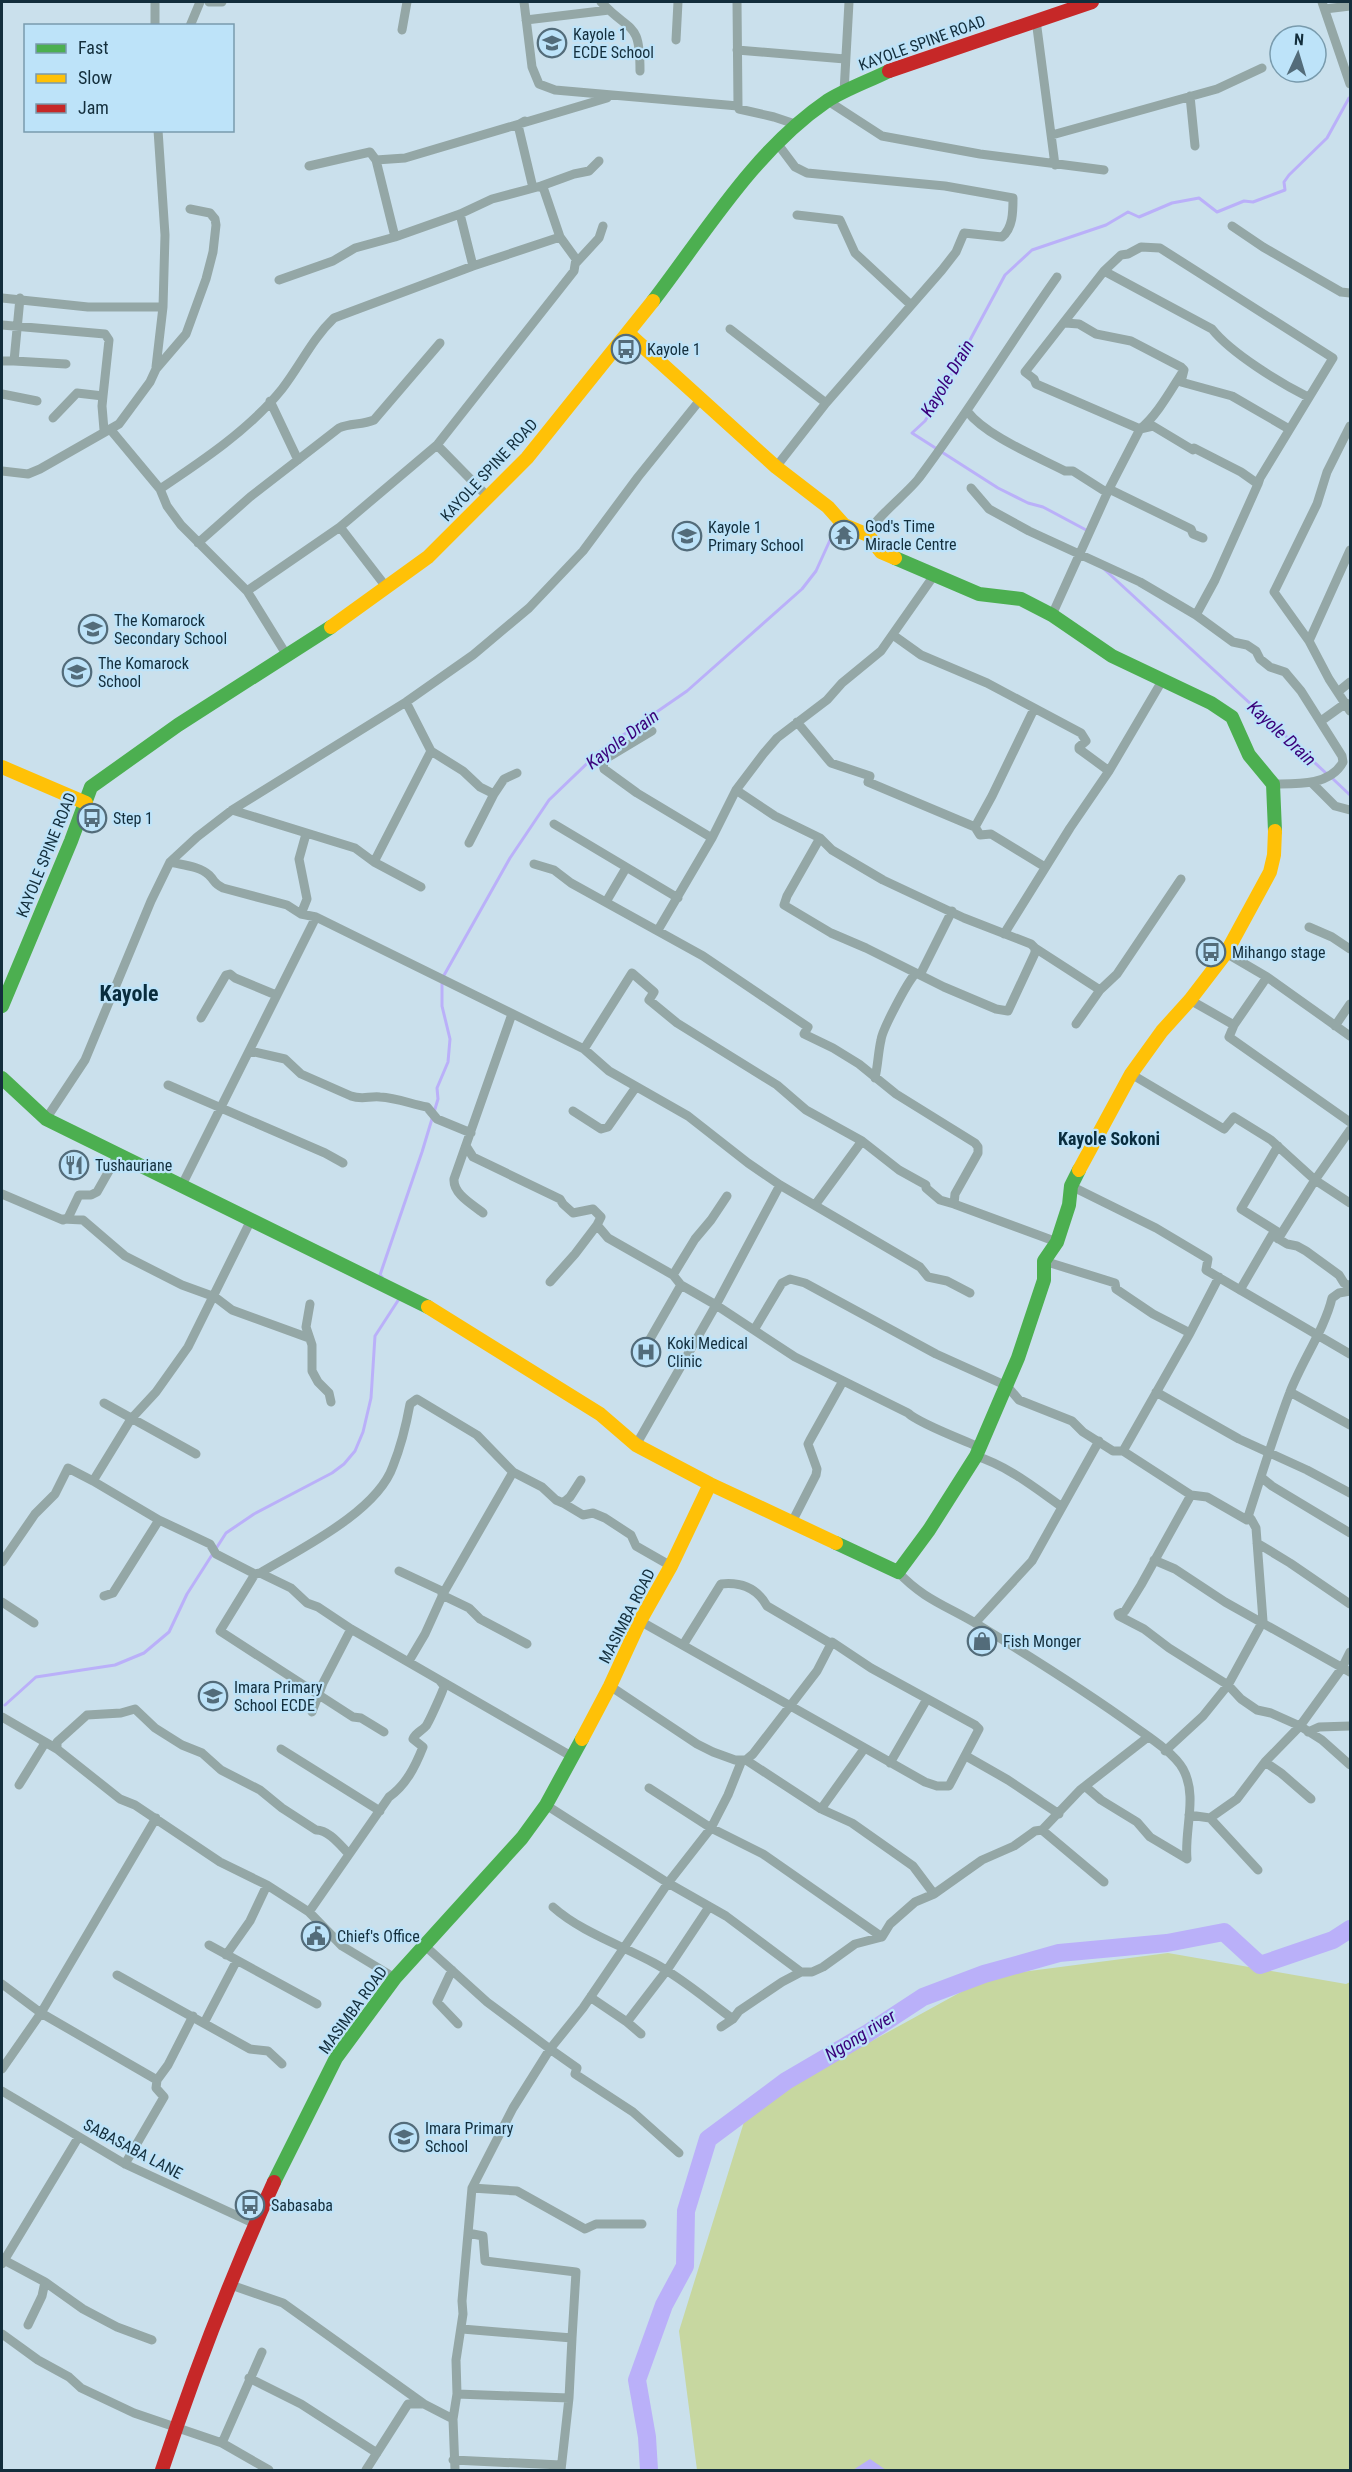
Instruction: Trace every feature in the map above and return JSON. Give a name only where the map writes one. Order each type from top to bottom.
[{"type":"street","points":[[155,2],[155,24]]},
{"type":"street","points":[[191,24],[203,2],[222,2]]},
{"type":"street","points":[[402,30],[407,2]]},
{"type":"street","points":[[524,2],[532,67],[539,84],[555,90],[738,106],[740,109],[774,117],[798,126]]},
{"type":"street","points":[[601,2],[633,27],[640,44],[640,71]]},
{"type":"street","points":[[676,40],[678,2]]},
{"type":"street","points":[[737,2],[738,106]]},
{"type":"street","points":[[844,92],[849,2]]},
{"type":"street","name":"KAYOLE SPINE ROAD","points":[[2,1006],[91,787],[178,725],[353,613],[428,557],[527,458],[629,334],[747,177],[777,143],[828,100],[894,68],[1092,2]]},
{"type":"street","points":[[1350,6],[1324,5],[1350,84]]},
{"type":"street","points":[[526,20],[609,10]]},
{"type":"street","points":[[1036,20],[1056,165]]},
{"type":"street","points":[[737,50],[845,59]]},
{"type":"street","points":[[1052,135],[1216,88],[1262,68]]},
{"type":"street","points":[[376,160],[405,158],[532,118],[612,96]]},
{"type":"street","points":[[1190,96],[1195,146]]},
{"type":"street","points":[[828,100],[882,136],[1056,165],[1104,170]]},
{"type":"street","points":[[247,591],[340,527],[437,445],[574,272],[575,255],[560,237],[544,190],[537,187],[518,125],[532,118]]},
{"type":"street","points":[[156,369],[163,307],[165,235],[160,183],[159,132]]},
{"type":"street","points":[[776,467],[826,403],[956,252],[964,233],[1002,237],[1006,234],[1013,213],[1013,198],[945,186],[807,173],[795,167],[777,143]]},
{"type":"street","points":[[309,166],[370,152],[376,160],[394,237]]},
{"type":"street","points":[[279,280],[333,261],[355,248],[460,214],[492,199],[589,171],[599,161]]},
{"type":"street","points":[[2,471],[28,474],[40,470],[107,430],[125,415],[150,382],[156,369],[190,325],[213,252],[215,219],[210,213],[190,208]]},
{"type":"street","points":[[460,214],[473,266]]},
{"type":"street","points":[[797,215],[840,220],[855,253],[911,305]]},
{"type":"street","points":[[1232,225],[1263,248],[1341,292],[1350,293]]},
{"type":"street","points":[[576,263],[599,238],[603,226]]},
{"type":"street","points":[[160,489],[214,453],[270,401],[290,378],[322,330],[334,318],[473,266],[560,237]]},
{"type":"street","points":[[1196,615],[1215,580],[1258,484],[1308,397],[1334,358],[1160,248],[1141,247],[1121,255],[1104,271],[1025,372],[1034,379],[1036,384],[1140,429],[1153,426],[1179,444],[1193,450],[1194,448],[1241,472],[1258,484]]},
{"type":"street","points":[[1104,271],[1212,329],[1222,342],[1283,384],[1308,397]]},
{"type":"street","points":[[868,535],[877,521],[911,488],[967,411],[1057,277]]},
{"type":"street","points":[[2,298],[20,298],[88,307],[163,307]]},
{"type":"street","points":[[14,361],[20,298]]},
{"type":"street","points":[[1065,323],[1079,324],[1096,334],[1131,341],[1184,370]]},
{"type":"street","points":[[2,325],[105,333],[109,340],[102,406],[107,430],[160,489],[167,506],[198,543],[247,591],[286,654]]},
{"type":"street","points":[[730,329],[826,403]]},
{"type":"street","points":[[629,334],[776,467],[828,507],[844,525],[868,535],[882,552],[979,594],[1022,600],[1052,615],[1112,656],[1211,704],[1232,717],[1249,755],[1273,784],[1275,829],[1270,872],[1261,892],[1226,953],[1190,1000],[1162,1031],[1131,1074],[1071,1186],[1069,1205],[1058,1242],[1044,1261],[1044,1280],[1007,1386],[977,1452],[929,1530],[898,1572]]},
{"type":"street","points":[[198,543],[339,428],[346,424],[363,424],[374,420],[440,343]]},
{"type":"street","points":[[2,361],[66,364]]},
{"type":"street","points":[[1184,370],[1181,382],[1232,396],[1289,429]]},
{"type":"street","points":[[1052,615],[1109,489],[1140,429],[1167,397],[1184,370]]},
{"type":"street","points":[[53,418],[77,393],[103,396]]},
{"type":"street","points":[[2,394],[38,401]]},
{"type":"street","points":[[46,1119],[85,1060],[151,901],[170,862],[197,837],[232,810],[406,702],[473,655],[529,608],[583,551],[700,400]]},
{"type":"street","points":[[270,401],[298,460]]},
{"type":"street","points":[[967,411],[972,418],[1008,443],[1065,471],[1073,471],[1106,492],[1109,489],[1180,522],[1191,529],[1193,534],[1203,538]]},
{"type":"street","points":[[1321,721],[1348,707],[1329,679],[1309,641],[1274,592],[1317,504],[1328,472],[1350,426]]},
{"type":"street","points":[[437,445],[488,497]]},
{"type":"street","points":[[971,488],[989,509],[1079,555],[1091,558],[1140,582],[1196,615],[1233,642],[1247,645],[1257,651],[1260,659],[1270,667],[1285,672],[1321,721],[1342,756],[1343,762],[1338,769],[1314,784],[1273,784]]},
{"type":"street","points":[[340,527],[387,588]]},
{"type":"street","points":[[1309,641],[1350,550]]},
{"type":"street","points":[[658,930],[712,838],[736,790],[777,738],[827,700],[842,683],[881,651],[935,574]]},
{"type":"street","points":[[893,635],[921,655],[987,683],[1081,733],[1086,741],[1079,749],[1109,771]]},
{"type":"street","points":[[1004,934],[1045,867],[1109,771],[1162,681]]},
{"type":"street","points":[[1339,691],[1350,682]]},
{"type":"street","points":[[406,702],[431,751],[463,771],[480,787],[494,795]]},
{"type":"street","points":[[975,827],[1034,709]]},
{"type":"street","points":[[797,722],[831,763],[870,776],[868,782],[975,827],[980,835],[992,834],[1045,867]]},
{"type":"street","points":[[652,731],[606,759],[603,763],[604,769],[637,793],[712,838]]},
{"type":"street","points":[[374,862],[431,751]]},
{"type":"street","points":[[2,767],[86,803]]},
{"type":"street","points":[[469,843],[504,779],[517,773]]},
{"type":"street","points":[[1314,784],[1335,806],[1350,810]]},
{"type":"street","points":[[736,790],[775,816],[820,838],[832,850],[884,880],[1031,944],[1100,990]]},
{"type":"street","points":[[232,810],[355,848],[374,862],[421,887]]},
{"type":"street","points":[[555,824],[678,898]]},
{"type":"street","points":[[302,914],[307,899],[299,859],[306,834]]},
{"type":"street","points":[[820,838],[784,905],[831,933],[944,987],[996,1009],[1008,1011],[1035,953],[1035,948]]},
{"type":"street","points":[[170,862],[197,868],[208,874],[213,883],[223,888],[287,905],[302,914],[316,917],[584,1049],[609,1071],[688,1116],[780,1185],[920,1266],[928,1277],[946,1281],[970,1293]]},
{"type":"street","points":[[534,864],[554,870],[571,884],[658,930],[757,992],[808,1028],[804,1034],[859,1064],[896,1094],[977,1144],[978,1153],[955,1194],[954,1204]]},
{"type":"street","points":[[606,902],[626,868]]},
{"type":"street","points":[[1076,1024],[1100,990],[1117,974],[1181,879]]},
{"type":"street","points":[[875,1078],[880,1058],[881,1038],[908,983],[917,974],[952,911]]},
{"type":"street","points":[[181,1187],[219,1106],[250,1051],[316,917]]},
{"type":"street","points":[[1309,927],[1348,946]]},
{"type":"street","points":[[1226,953],[1267,977],[1350,1036]]},
{"type":"street","points":[[584,1049],[632,973],[654,992],[649,1000],[677,1023],[763,1076],[806,1110],[862,1141],[899,1170],[923,1182],[927,1185],[926,1188],[940,1200],[1058,1242]]},
{"type":"street","points":[[201,1018],[226,975],[230,974],[276,995]]},
{"type":"street","points":[[1267,977],[1234,1025],[1229,1038],[1350,1122]]},
{"type":"street","points":[[1190,1000],[1234,1025]]},
{"type":"street","points":[[1335,1026],[1350,1004]]},
{"type":"street","points":[[483,1212],[456,1191],[454,1186],[512,1014]]},
{"type":"street","points":[[250,1051],[285,1059],[301,1074],[360,1099],[378,1096],[427,1107],[437,1119],[471,1133]]},
{"type":"street","points":[[1131,1074],[1224,1129],[1234,1117],[1271,1140],[1315,1180],[1350,1203]]},
{"type":"street","points":[[2,1078],[46,1119],[421,1303],[600,1414],[636,1445],[842,1548],[898,1572],[913,1588],[975,1623],[1074,1685],[1148,1737],[1183,1769],[1188,1786],[1187,1859],[1150,1837],[1137,1822],[1101,1800],[1086,1786]]},
{"type":"street","points":[[168,1086],[325,1152],[343,1163]]},
{"type":"street","points":[[573,1111],[604,1129],[636,1087]]},
{"type":"street","points":[[1280,1237],[1315,1180],[1350,1130]]},
{"type":"street","points":[[815,1205],[862,1141]]},
{"type":"street","points":[[466,1146],[473,1157],[560,1199],[573,1214],[593,1209],[601,1217],[576,1254],[549,1282]]},
{"type":"street","points":[[1247,1520],[1290,1392],[1330,1309],[1332,1298],[1350,1288],[1339,1275],[1241,1209],[1278,1146]]},
{"type":"street","points":[[63,1219],[68,1218],[79,1195],[91,1195],[97,1192],[118,1155]]},
{"type":"street","points":[[636,1445],[716,1305],[780,1185]]},
{"type":"street","points":[[1071,1186],[1156,1228],[1208,1259],[1206,1270],[1350,1354]]},
{"type":"street","points":[[2,1194],[58,1219],[82,1220],[125,1256],[182,1285],[215,1297],[232,1310],[309,1338]]},
{"type":"street","points":[[674,1275],[695,1239],[727,1196]]},
{"type":"street","points":[[93,1481],[131,1419],[156,1392],[188,1347],[215,1297],[251,1220]]},
{"type":"street","points":[[597,1226],[608,1238],[674,1275],[681,1285],[795,1357],[908,1413],[915,1421],[926,1422],[1011,1472],[1062,1507]]},
{"type":"street","points":[[1240,1290],[1270,1237],[1272,1235],[1280,1237]]},
{"type":"street","points":[[1044,1261],[1115,1283],[1116,1289],[1132,1300],[1190,1333]]},
{"type":"street","points":[[1123,1451],[1219,1277]]},
{"type":"street","points":[[754,1330],[782,1283],[790,1279],[805,1283],[936,1354],[1007,1386],[1019,1400],[1072,1421],[1083,1432],[1113,1451],[1123,1451],[1191,1495],[1207,1497],[1255,1523],[1263,1621],[1228,1685],[1203,1716],[1165,1751]]},
{"type":"street","points":[[646,1346],[681,1285]]},
{"type":"street","points":[[310,1304],[306,1322],[312,1345],[312,1371],[329,1393],[331,1402]]},
{"type":"street","points":[[792,1522],[816,1475],[808,1444],[843,1381]]},
{"type":"street","points":[[1156,1392],[1269,1454],[1288,1461],[1350,1493]]},
{"type":"street","points":[[1290,1392],[1350,1425]]},
{"type":"street","points":[[384,1732],[361,1718],[353,1718],[220,1631],[257,1574],[348,1520],[374,1497],[393,1468],[404,1438],[410,1404],[417,1399],[477,1434],[513,1472],[542,1487],[556,1500],[583,1515],[593,1513],[605,1518],[632,1535],[636,1546],[671,1566]]},
{"type":"street","points":[[104,1403],[196,1454]]},
{"type":"street","points":[[975,1623],[1032,1561],[1099,1441]]},
{"type":"street","points":[[2,1562],[35,1514],[55,1494],[68,1468],[159,1520],[210,1544],[216,1554],[291,1588],[307,1604],[318,1607],[351,1629],[571,1756]]},
{"type":"street","points":[[410,1661],[443,1593],[513,1472]]},
{"type":"street","points":[[1261,1476],[1272,1486],[1350,1533]]},
{"type":"street","points":[[563,1503],[570,1497],[581,1480]]},
{"type":"street","name":"MASIMBA ROAD","points":[[162,2470],[255,2224],[291,2144],[336,2058],[395,1978],[515,1846],[546,1805],[610,1686],[640,1621],[671,1566],[710,1484]]},
{"type":"street","points":[[1191,1495],[1125,1611],[1118,1614],[1119,1616],[1144,1629],[1169,1648],[1228,1685],[1240,1699],[1257,1710],[1271,1713],[1322,1740],[1350,1765]]},
{"type":"street","points":[[104,1596],[113,1593],[159,1520]]},
{"type":"street","points":[[1257,1543],[1350,1604]]},
{"type":"street","points":[[1154,1560],[1346,1670]]},
{"type":"street","points":[[399,1571],[443,1593],[469,1608],[480,1619],[527,1644]]},
{"type":"street","points":[[640,1621],[788,1707],[925,1782],[937,1786],[949,1786],[979,1729],[871,1668],[835,1643],[830,1644],[775,1611],[767,1606],[762,1597],[742,1584],[721,1584],[684,1645]]},
{"type":"street","points":[[2,1602],[34,1623]]},
{"type":"street","points":[[312,1712],[317,1702],[317,1695],[351,1629]]},
{"type":"street","points":[[468,2233],[483,2236],[485,2261],[576,2272],[569,2398],[561,2468],[454,2465],[453,2419],[458,2394],[456,2360],[462,2329],[462,2301],[468,2233],[472,2188],[513,2108],[550,2049],[591,1996],[668,1883],[711,1828],[744,1760],[753,1754],[817,1671],[830,1644]]},
{"type":"street","points":[[1210,1818],[1237,1799],[1265,1762],[1304,1729],[1346,1670],[1350,1652]]},
{"type":"street","points":[[309,1912],[389,1797],[398,1790],[414,1768],[423,1747],[413,1738],[427,1725],[434,1707],[444,1692],[444,1686],[440,1681]]},
{"type":"street","points":[[610,1686],[697,1744],[735,1760],[744,1760],[821,1809],[852,1822],[913,1866],[934,1894]]},
{"type":"street","points":[[890,1763],[927,1699]]},
{"type":"street","points":[[57,1749],[57,1742],[87,1716],[121,1713],[135,1709],[155,1728],[182,1745],[202,1753],[221,1770],[260,1790],[282,1808],[316,1830],[320,1829],[328,1834],[349,1854]]},
{"type":"street","points":[[2,1717],[57,1749],[120,1799],[156,1818],[220,1862],[267,1886],[309,1912],[342,1946],[395,1978]]},
{"type":"street","points":[[1304,1729],[1350,1726]]},
{"type":"street","points":[[721,2027],[733,2019],[739,2011],[782,1982],[801,1972],[812,1972],[823,1967],[855,1944],[882,1937],[897,1916],[915,1902],[934,1894],[982,1860],[1014,1846],[1035,1831],[1042,1830],[1086,1786],[1148,1737]]},
{"type":"street","points":[[18,1785],[45,1743]]},
{"type":"street","points":[[281,1749],[380,1811]]},
{"type":"street","points":[[821,1809],[864,1749]]},
{"type":"street","points":[[966,1756],[1008,1780],[1059,1814]]},
{"type":"street","points":[[1265,1762],[1311,1799]]},
{"type":"street","points":[[649,1788],[711,1828],[763,1854],[882,1937]]},
{"type":"street","points":[[546,1805],[668,1883],[726,1916],[801,1972]]},
{"type":"street","points":[[1189,1815],[1210,1818],[1258,1870]]},
{"type":"street","points":[[2,2069],[41,2013],[156,1818]]},
{"type":"street","points":[[1042,1830],[1104,1882]]},
{"type":"street","points":[[226,1955],[250,1921],[267,1886]]},
{"type":"street","points":[[553,1907],[564,1917],[667,1970],[733,2019]]},
{"type":"street","points":[[627,2022],[667,1970],[709,1907]]},
{"type":"street","points":[[209,1945],[236,1962],[274,1979],[316,2004]]},
{"type":"street","points":[[424,1945],[487,2002],[577,2068],[575,2074],[633,2112],[680,2153]]},
{"type":"street","points":[[204,2023],[236,1962]]},
{"type":"street","points":[[452,1970],[437,2002],[459,2024]]},
{"type":"street","points":[[117,1975],[250,2049],[268,2051],[282,2064]]},
{"type":"street","points":[[2,1984],[41,2013],[157,2080]]},
{"type":"street","points":[[591,1996],[641,2034]]},
{"type":"street","points":[[125,2164],[164,2097],[156,2088],[157,2080],[168,2065],[193,2016]]},
{"type":"street","name":"SABASABA LANE","points":[[2,2091],[125,2164],[255,2224]]},
{"type":"street","points":[[78,2138],[2,2262],[45,2282],[92,2314],[117,2327],[152,2340]]},
{"type":"street","points":[[472,2188],[517,2192],[585,2229],[596,2224],[642,2224]]},
{"type":"street","points":[[28,2325],[42,2296],[45,2282]]},
{"type":"street","points":[[231,2285],[283,2303],[424,2404],[453,2419]]},
{"type":"street","points":[[462,2329],[572,2338]]},
{"type":"street","points":[[2,2334],[45,2365],[69,2377],[81,2388],[134,2413],[222,2442],[269,2470]]},
{"type":"street","points":[[222,2442],[262,2352]]},
{"type":"street","points":[[249,2378],[301,2404],[377,2453]]},
{"type":"street","points":[[458,2394],[569,2398]]},
{"type":"street","points":[[366,2470],[404,2407],[415,2403],[424,2404]]},
{"type":"green space","points":[[1168,1953],[1346,1984],[1350,1982],[1350,2470],[697,2470],[679,2331],[748,2109],[990,1976]]},
{"type":"shaded area","points":[[870,2459],[886,2470],[853,2470]]},
{"type":"waterway","name":"Kayole Drain","points":[[1088,531],[1043,507],[1028,503],[998,488],[912,433],[925,421],[935,405],[1005,275],[1032,250],[1106,225],[1128,212],[1139,217],[1172,203],[1199,198],[1217,212],[1244,201],[1253,202],[1285,190],[1284,182],[1327,138],[1349,98]]},
{"type":"waterway","name":"Kayole Drain","points":[[443,977],[510,858],[549,800],[600,751],[687,691],[802,589],[816,571],[831,538],[839,529]]},
{"type":"waterway","name":"Kayole Drain","points":[[1104,569],[1327,774]]},
{"type":"waterway","name":"Kayole Drain","points":[[1332,778],[1350,795]]},
{"type":"waterway","points":[[382,1277],[380,1275],[438,1099],[437,1088],[448,1062],[450,1039],[442,1006],[442,983]]},
{"type":"waterway","points":[[5,1705],[36,1677],[115,1665],[144,1653],[169,1632],[187,1594],[226,1533],[254,1514],[332,1473],[344,1464],[355,1451],[363,1432],[371,1398],[375,1336],[399,1299]]},
{"type":"waterway","name":"Ngong river","points":[[649,2470],[647,2437],[637,2380],[664,2305],[685,2266],[686,2211],[708,2139],[786,2081],[868,2033],[923,1997],[984,1974],[1059,1953],[1167,1943],[1224,1932],[1260,1965],[1333,1940],[1350,1929]]},
{"type":"traffic: fast","points":[[653,301],[732,194],[776,144],[827,101],[889,71]]},
{"type":"traffic: fast","points":[[895,558],[979,594],[1021,599],[1052,615],[1112,656],[1211,703],[1232,717],[1249,755],[1273,784],[1275,831]]},
{"type":"traffic: fast","points":[[2,1006],[71,841],[91,787],[178,725],[331,627]]},
{"type":"traffic: fast","points":[[2,1078],[46,1119],[428,1307]]},
{"type":"traffic: fast","points":[[836,1543],[898,1572],[929,1530],[976,1456],[1018,1358],[1044,1280],[1044,1261],[1057,1242],[1069,1205],[1071,1186],[1079,1170]]},
{"type":"traffic: fast","points":[[274,2182],[336,2058],[395,1978],[522,1838],[546,1805],[582,1739]]},
{"type":"traffic: slow","points":[[331,627],[428,557],[527,458],[653,301]]},
{"type":"traffic: slow","points":[[629,334],[776,467],[828,507],[844,525],[868,535],[881,552],[895,558]]},
{"type":"traffic: slow","points":[[2,767],[86,803]]},
{"type":"traffic: slow","points":[[1079,1170],[1131,1074],[1162,1031],[1190,1000],[1226,953],[1270,872],[1274,855],[1275,831]]},
{"type":"traffic: slow","points":[[428,1307],[600,1414],[636,1445],[710,1484],[836,1543]]},
{"type":"traffic: slow","points":[[582,1739],[640,1621],[671,1566],[710,1484]]},
{"type":"traffic: jam","points":[[889,71],[1092,2]]},
{"type":"traffic: jam","points":[[162,2470],[214,2324],[274,2182]]},
{"type":"place","name":"Kayole 1 ECDE School","points":[[552,43]]},
{"type":"place","name":"Kayole 1","points":[[626,349]]},
{"type":"place","name":"God's Time Miracle Centre","points":[[844,535]]},
{"type":"place","name":"Kayole 1 Primary School","points":[[687,536]]},
{"type":"place","name":"The Komarock Secondary School","points":[[93,629]]},
{"type":"place","name":"The Komarock School","points":[[77,672]]},
{"type":"place","name":"Step 1","points":[[92,818]]},
{"type":"place","name":"Mihango stage","points":[[1211,952]]},
{"type":"place","name":"Tushauriane","points":[[74,1165]]},
{"type":"place","name":"Koki Medical Clinic","points":[[646,1352]]},
{"type":"place","name":"Fish Monger","points":[[982,1641]]},
{"type":"place","name":"Imara Primary School ECDE","points":[[213,1696]]},
{"type":"place","name":"Chief's Office","points":[[316,1936]]},
{"type":"place","name":"Imara Primary School","points":[[404,2137]]},
{"type":"place","name":"Sabasaba","points":[[250,2205]]},
{"type":"district","name":"Kayole","points":[[129,993]]},
{"type":"district","name":"Kayole Sokoni","points":[[1109,1138]]}]
